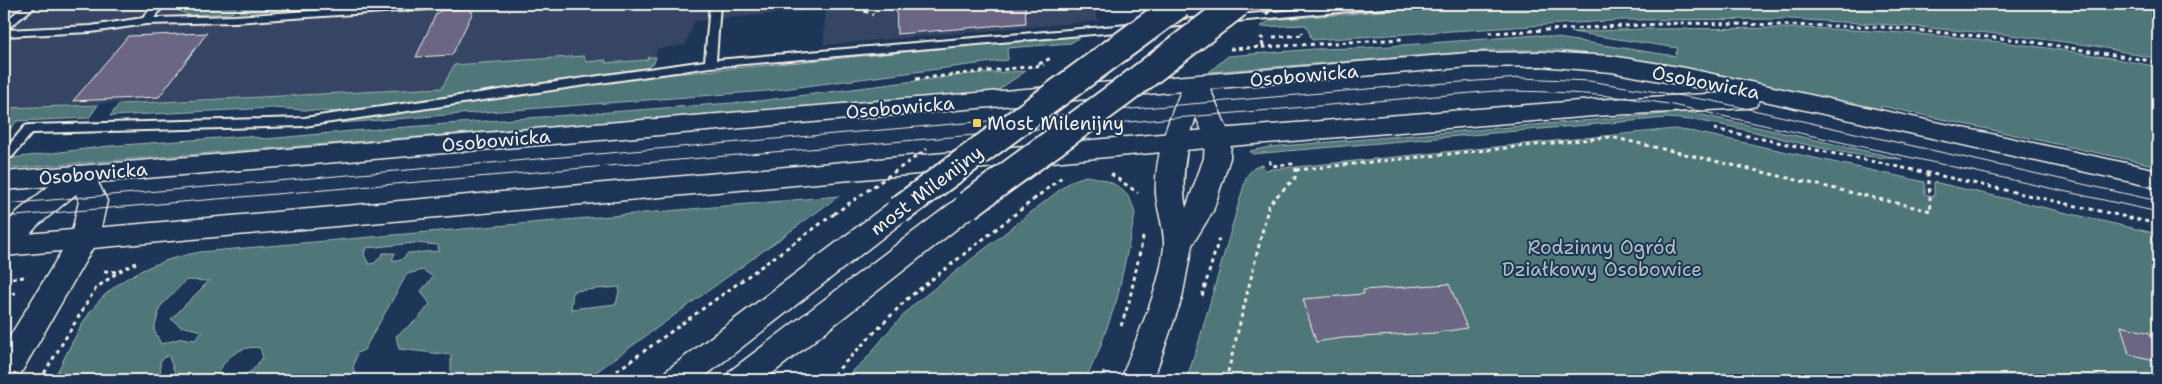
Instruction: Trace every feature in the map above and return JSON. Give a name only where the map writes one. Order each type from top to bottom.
[{"type":"street","name":"most Milenijny","points":[[676,380],[899,210],[1179,4]]},
{"type":"street","name":"most Milenijny","points":[[741,380],[786,343],[968,205],[1124,91],[1236,4]]},
{"type":"street","name":"Osobowicka","points":[[4,181],[1470,60],[1542,60],[1611,64],[1685,76],[2158,179]]},
{"type":"street","points":[[1137,380],[1163,312],[1178,244],[1202,202],[1217,158],[1218,138],[1196,84]]},
{"type":"street","points":[[1178,244],[1170,189],[1174,141],[1196,84]]},
{"type":"street","name":"Osobowicka","points":[[4,246],[916,166],[1174,141],[1593,108],[1713,101],[1794,100]]},
{"type":"street","points":[[4,246],[27,219],[81,175],[93,202],[86,238],[42,307],[4,374]]},
{"type":"lane","points":[[4,27],[34,4]]},
{"type":"lane","points":[[146,21],[160,4]]},
{"type":"lane","points":[[4,33],[91,28],[146,21],[234,19],[459,4]]},
{"type":"lane","points":[[710,64],[715,4]]},
{"type":"lane","points":[[8,154],[29,130],[304,122],[710,64],[971,43],[1395,4]]},
{"type":"path","points":[[850,4],[873,15]]},
{"type":"path","points":[[1488,33],[1618,24],[1883,27],[1974,35],[2081,49],[2158,62]]},
{"type":"path","points":[[1263,46],[1261,38],[1303,35]]},
{"type":"path","points":[[1227,50],[1263,46],[1411,38]]},
{"type":"path","points":[[1036,66],[1054,56]]},
{"type":"path","points":[[1708,128],[1928,173],[2158,224]]},
{"type":"path","points":[[1296,170],[1611,137],[1932,211],[1928,173]]},
{"type":"path","points":[[1261,158],[1276,156]]},
{"type":"path","points":[[1226,380],[1269,204],[1295,178],[1296,170],[1292,164],[1271,166]]},
{"type":"path","points":[[1107,173],[1119,178],[1140,194]]},
{"type":"path","points":[[828,380],[859,353],[894,311],[1033,200]]},
{"type":"path","points":[[604,380],[834,214]]},
{"type":"path","points":[[1120,328],[1129,302],[1145,229]]},
{"type":"path","points":[[40,380],[96,288],[118,272],[104,271]]},
{"type":"path","points":[[4,279],[34,276]]},
{"type":"path","points":[[1100,380],[1108,363]]},
{"type":"shaded area","points":[[4,4],[1093,4],[1098,21],[823,45],[826,9],[695,21],[685,45],[657,49],[656,57],[648,57],[647,60],[605,63],[605,60],[586,62],[584,56],[442,88],[4,108]]},
{"type":"green space","points":[[183,4],[238,4],[232,13],[188,15],[178,10]]},
{"type":"green space","points":[[244,4],[374,4],[239,12]]},
{"type":"green space","points":[[1474,4],[2142,4],[2158,10],[2158,59],[2095,46],[2011,35],[1894,25],[1789,19],[1623,20],[1312,40],[1306,25],[1260,27],[1270,20]]},
{"type":"green space","points":[[1797,28],[1933,35],[2069,51],[2158,67],[2158,166],[1881,106],[1881,110],[1671,65],[1556,50],[1492,50],[1209,72],[1228,56],[1538,35],[1675,56],[1678,48],[1571,32],[1644,29]]},
{"type":"green space","points":[[1083,35],[1071,43],[1007,48],[1008,60],[767,91],[341,123],[341,120],[642,77]]},
{"type":"green space","points":[[584,56],[586,62],[606,60],[605,63],[647,60],[648,57],[656,57],[654,63],[646,68],[338,112],[272,108],[110,116],[119,104],[442,88],[454,65]]},
{"type":"green space","points":[[1026,71],[995,92],[4,169],[4,159],[109,146],[246,136],[266,139],[759,101],[969,74]]},
{"type":"green space","points":[[98,105],[89,118],[17,121],[4,136],[4,108]]},
{"type":"green space","points":[[1689,112],[1902,159],[1872,157],[1843,152],[1726,126],[1667,118],[1252,154],[1250,151],[1270,147]]},
{"type":"green space","name":"Rodzinny Ogród Działkowy Osobowice","points":[[1674,129],[1925,182],[1925,194],[1934,196],[1934,182],[2158,234],[2158,380],[1186,380],[1246,178],[1257,166],[1263,165],[1265,170]]},
{"type":"green space","points":[[1086,176],[1095,177],[1118,186],[1129,198],[1135,215],[1117,299],[1098,353],[1085,380],[843,380],[866,359],[912,306],[1071,181]]},
{"type":"green space","points":[[839,196],[585,380],[448,380],[451,374],[451,355],[399,349],[396,336],[418,319],[430,304],[421,291],[433,277],[423,270],[407,274],[364,350],[357,353],[353,368],[358,380],[233,380],[252,371],[263,357],[260,348],[253,347],[233,354],[223,364],[218,377],[222,380],[175,380],[177,378],[168,355],[160,361],[161,380],[53,380],[85,320],[107,293],[144,269],[200,252]],"holes":[[[415,243],[438,245],[439,251],[408,253],[401,260],[392,260],[395,253],[383,253],[375,263],[369,264],[364,255],[366,248]],[[186,280],[209,281],[171,319],[180,326],[203,331],[195,340],[182,338],[161,344],[154,330],[160,307]],[[620,287],[616,304],[571,309],[573,291]]]},
{"type":"building","points":[[896,4],[1025,4],[1026,23],[897,34]]},
{"type":"building","points":[[472,8],[470,12],[473,12],[452,55],[416,57],[436,14],[440,11]]},
{"type":"building","points":[[207,33],[159,97],[73,101],[128,36]]},
{"type":"building","points":[[1449,284],[1467,328],[1434,333],[1342,338],[1316,342],[1303,299],[1364,294],[1363,290]]},
{"type":"building","points":[[2121,326],[2150,333],[2158,361],[2129,354]]},
{"type":"tram line","points":[[4,204],[1404,86],[1520,78],[1589,81],[1713,101],[2158,201]]},
{"type":"tram line","points":[[4,217],[1495,91],[1582,94],[1668,104],[2158,212]]},
{"type":"place","name":"Most Milenijny","points":[[977,123]]}]
